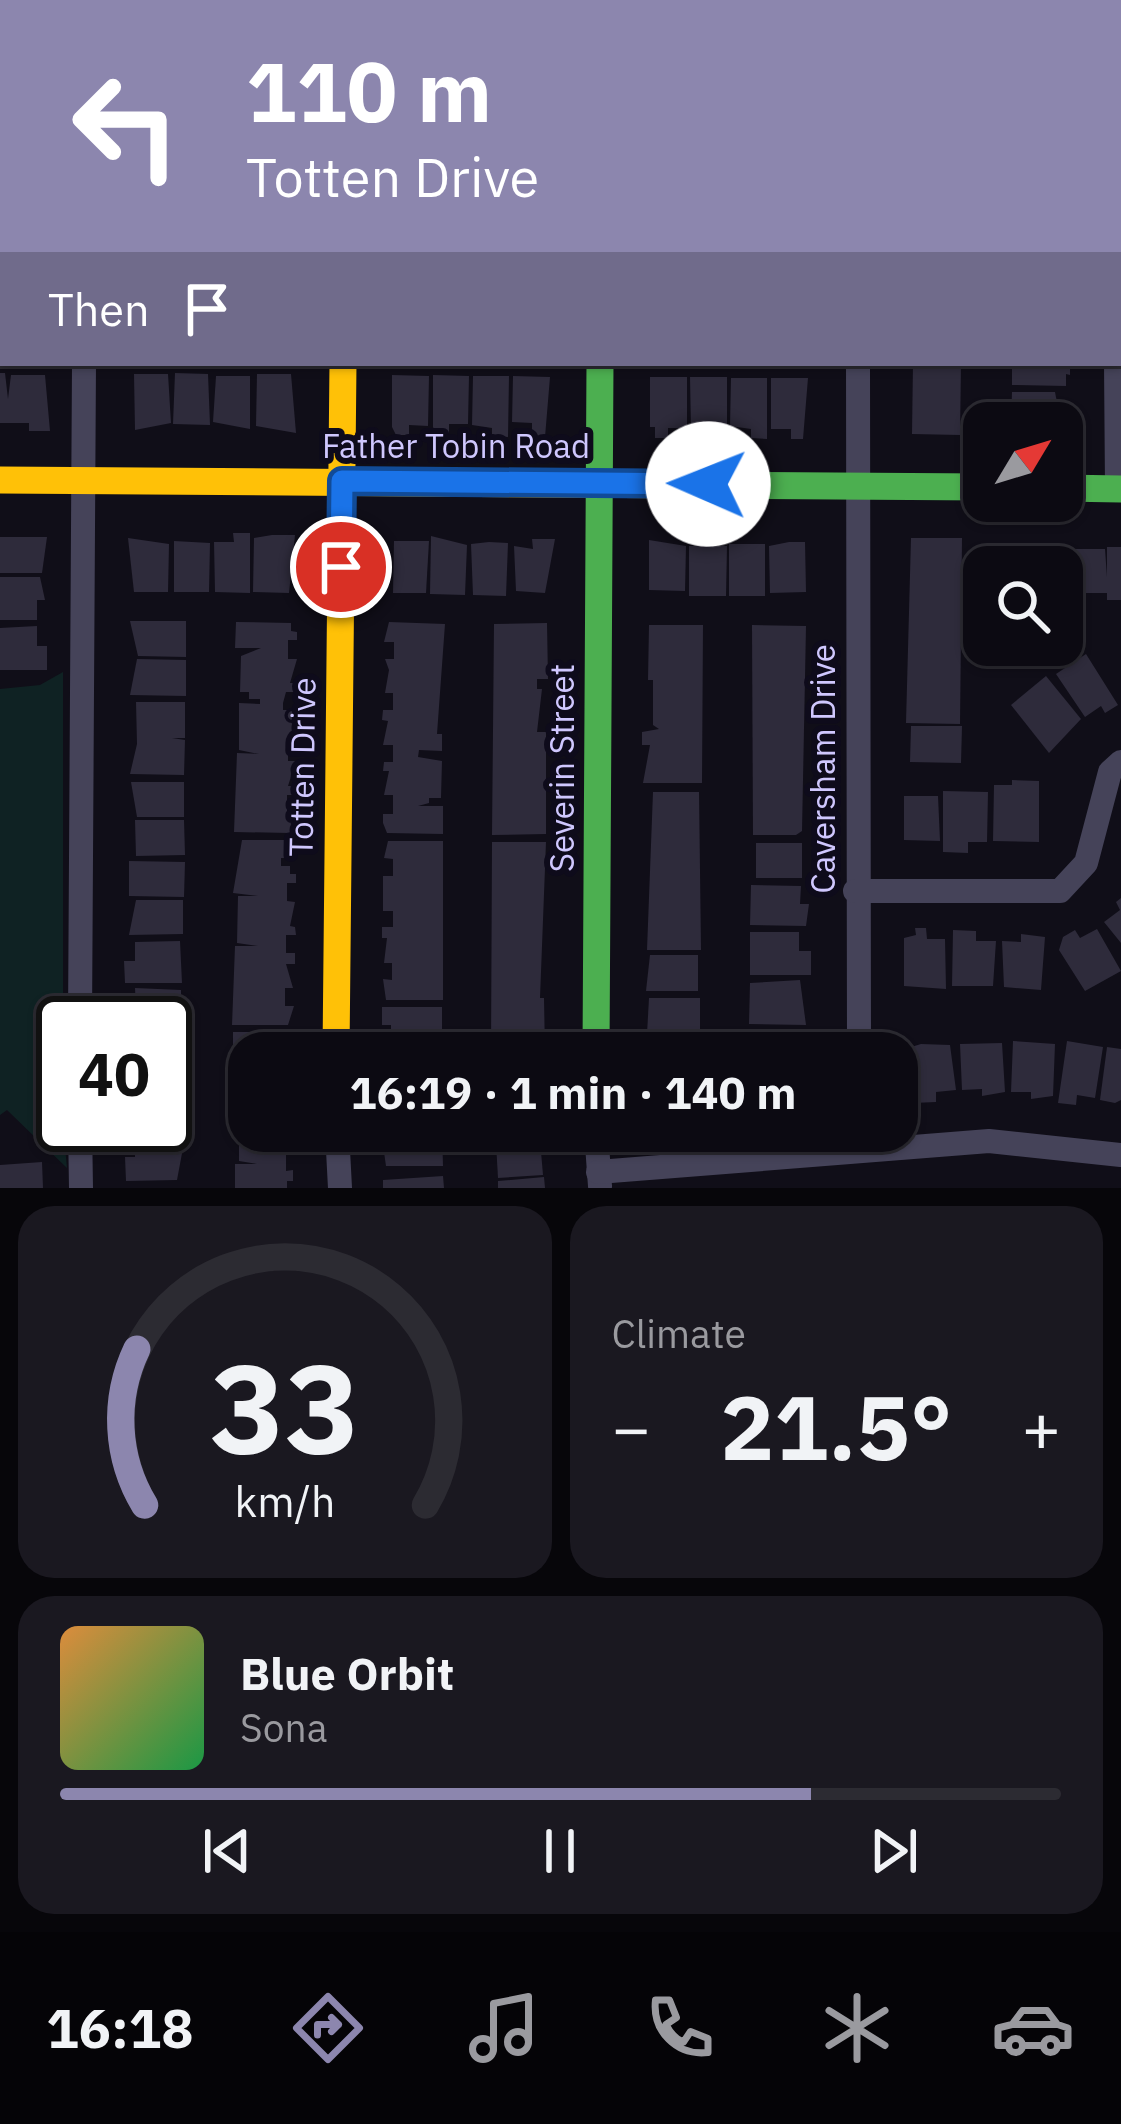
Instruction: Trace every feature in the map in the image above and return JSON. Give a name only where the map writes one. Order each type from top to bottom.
[{"type":"street","points":[[80,996],[84,366]]},
{"type":"street","name":"Totten Drive","points":[[336,1032],[343,366]]},
{"type":"street","name":"Severin Street","points":[[596,1032],[600,366]]},
{"type":"street","name":"Caversham Drive","points":[[858,366],[858,1032]]},
{"type":"street","points":[[1083,488],[1119,489],[1116,366]]},
{"type":"street","name":"Father Tobin Road","points":[[0,480],[963,487]]},
{"type":"street","points":[[855,891],[1060,891],[1086,863],[1110,772],[1121,762]]},
{"type":"street","points":[[918,1141],[989,1141],[1121,1155]]},
{"type":"street","points":[[80,1152],[81,1188]]},
{"type":"street","points":[[338,1152],[340,1188]]},
{"type":"street","points":[[599,1180],[789,1152]]},
{"type":"green space","points":[[63,672],[63,996],[36,996],[36,1138],[7,1110],[0,1115],[0,689],[40,685]]},
{"type":"green space","points":[[50,1152],[66,1152],[67,1168]]},
{"type":"building","points":[[913,366],[961,366],[960,435],[912,434]]},
{"type":"building","points":[[1012,366],[1070,366],[1066,386],[1012,385]]},
{"type":"building","points":[[0,373],[5,373],[8,399],[11,375],[45,375],[50,431],[29,431],[29,423],[0,423]]},
{"type":"building","points":[[175,373],[208,374],[210,425],[173,424]]},
{"type":"building","points":[[134,374],[168,374],[171,423],[135,430]]},
{"type":"building","points":[[257,374],[291,374],[296,433],[256,426]]},
{"type":"building","points":[[392,375],[429,376],[428,426],[409,425],[409,435],[396,435]]},
{"type":"building","points":[[433,375],[469,376],[468,424],[449,424],[449,435],[437,435],[433,427]]},
{"type":"building","points":[[216,376],[250,376],[250,429],[213,422]]},
{"type":"building","points":[[473,376],[509,376],[508,437],[492,436],[492,428],[472,425]]},
{"type":"building","points":[[513,376],[550,377],[545,437],[532,436],[532,423],[512,422]]},
{"type":"building","points":[[650,377],[687,377],[687,428],[668,428],[668,438],[655,438],[655,427],[650,427]]},
{"type":"building","points":[[690,377],[727,377],[727,429],[708,429],[708,438],[695,438]]},
{"type":"building","points":[[731,378],[767,378],[767,439],[751,438],[751,429],[730,426]]},
{"type":"building","points":[[771,378],[808,378],[803,439],[791,439],[791,429],[771,429]]},
{"type":"building","points":[[1012,392],[1055,392],[1057,402],[1012,402]]},
{"type":"building","points":[[233,533],[250,533],[250,593],[215,592],[214,542],[234,542]]},
{"type":"building","points":[[295,535],[289,593],[253,592],[254,538]]},
{"type":"building","points":[[431,536],[467,545],[465,595],[430,594]]},
{"type":"building","points":[[0,537],[47,537],[42,573],[0,573]]},
{"type":"building","points":[[128,538],[169,544],[168,592],[134,592]]},
{"type":"building","points":[[911,538],[962,538],[960,724],[906,723]]},
{"type":"building","points":[[532,539],[555,539],[545,593],[516,591],[514,546],[533,549]]},
{"type":"building","points":[[649,540],[686,546],[685,591],[649,590]]},
{"type":"building","points":[[174,541],[210,543],[209,592],[174,592]]},
{"type":"building","points":[[394,541],[429,541],[426,593],[393,593]]},
{"type":"building","points":[[805,542],[806,592],[770,593],[769,546]]},
{"type":"building","points":[[508,543],[506,596],[473,595],[471,544]]},
{"type":"building","points":[[729,544],[765,544],[765,596],[729,596]]},
{"type":"building","points":[[689,546],[727,546],[726,596],[689,596]]},
{"type":"building","points":[[1107,547],[1121,547],[1121,600],[1107,600],[1107,593],[1083,593],[1083,549],[1105,549],[1107,577]]},
{"type":"building","points":[[0,577],[40,577],[45,600],[37,600],[37,620],[0,620]]},
{"type":"building","points":[[130,621],[186,621],[186,657],[138,656]]},
{"type":"building","points":[[236,622],[291,623],[291,631],[297,632],[297,640],[288,640],[288,659],[297,659],[290,683],[297,683],[297,692],[286,692],[283,703],[283,710],[298,710],[292,734],[298,734],[297,744],[288,743],[288,761],[296,761],[288,786],[296,786],[295,795],[287,795],[287,812],[297,812],[290,833],[234,832],[237,753],[259,754],[239,750],[239,703],[260,704],[260,699],[249,699],[249,692],[240,692],[241,656],[261,648],[235,648]]},
{"type":"building","points":[[389,622],[445,624],[437,734],[442,734],[442,751],[419,750],[418,757],[442,761],[441,798],[429,798],[429,803],[418,806],[443,806],[443,834],[387,833],[383,823],[383,814],[393,814],[393,795],[384,795],[389,771],[383,771],[384,762],[393,762],[393,745],[383,745],[388,721],[382,720],[383,710],[393,710],[393,693],[385,693],[389,670],[385,659],[394,659],[394,642],[384,642]]},
{"type":"building","points":[[547,623],[548,679],[537,679],[537,689],[542,689],[537,732],[546,732],[546,834],[492,835],[494,624]]},
{"type":"building","points":[[649,625],[703,625],[702,783],[643,783],[650,745],[642,745],[642,732],[659,729],[653,725],[653,680],[648,680]]},
{"type":"building","points":[[752,625],[806,626],[802,831],[796,835],[753,835]]},
{"type":"building","points":[[37,626],[37,646],[47,646],[47,670],[0,670],[0,628]]},
{"type":"building","points":[[1086,654],[1118,705],[1105,713],[1101,706],[1085,717],[1056,674],[1068,666],[1083,666]]},
{"type":"building","points":[[137,659],[186,660],[186,696],[130,695]]},
{"type":"building","points":[[1046,676],[1081,719],[1049,753],[1011,705]]},
{"type":"building","points":[[136,702],[185,702],[185,738],[172,738],[185,740],[184,775],[130,774],[137,744]]},
{"type":"building","points":[[911,726],[962,726],[961,763],[910,762]]},
{"type":"building","points":[[1012,780],[1039,781],[1039,842],[993,841],[994,785],[1012,785]]},
{"type":"building","points":[[131,782],[184,782],[184,817],[137,817]]},
{"type":"building","points":[[943,791],[988,792],[987,842],[968,842],[968,853],[943,852]]},
{"type":"building","points":[[653,792],[699,792],[701,950],[647,950]]},
{"type":"building","points":[[904,796],[938,796],[940,841],[904,840]]},
{"type":"building","points":[[135,820],[184,820],[185,855],[136,856]]},
{"type":"building","points":[[242,840],[291,840],[291,848],[296,848],[296,858],[281,858],[281,866],[290,866],[290,874],[296,874],[296,883],[287,883],[287,901],[295,902],[290,926],[295,927],[296,935],[286,935],[286,953],[295,953],[295,964],[286,964],[293,988],[285,988],[285,1006],[294,1006],[288,1025],[232,1025],[235,946],[258,946],[237,943],[238,896],[258,896],[233,893]]},
{"type":"building","points":[[388,841],[443,841],[443,1000],[386,1000],[383,979],[392,980],[392,963],[384,963],[387,938],[382,938],[382,927],[393,927],[393,911],[383,911],[383,876],[393,876],[393,859],[384,858]]},
{"type":"building","points":[[492,842],[546,842],[540,998],[544,998],[545,1032],[491,1032]]},
{"type":"building","points":[[756,843],[802,843],[802,878],[756,878]]},
{"type":"building","points":[[129,861],[185,862],[184,897],[129,896]]},
{"type":"building","points":[[751,885],[801,886],[800,904],[809,904],[806,926],[750,925]]},
{"type":"building","points":[[1121,898],[1121,943],[1104,922],[1120,910],[1116,902]]},
{"type":"building","points":[[136,900],[183,900],[183,934],[129,935]]},
{"type":"building","points":[[915,928],[926,928],[927,939],[945,939],[946,989],[904,986],[904,938],[916,935]]},
{"type":"building","points":[[1097,929],[1121,971],[1085,991],[1059,950],[1063,937],[1075,930],[1080,938]]},
{"type":"building","points":[[953,930],[976,931],[976,941],[996,941],[993,986],[952,986]]},
{"type":"building","points":[[750,932],[799,932],[799,951],[811,951],[811,975],[750,975]]},
{"type":"building","points":[[1021,934],[1045,937],[1041,990],[1004,987],[1002,941],[1021,942]]},
{"type":"building","points":[[180,941],[182,983],[125,983],[124,961],[135,961],[135,942]]},
{"type":"building","points":[[650,955],[698,955],[698,991],[646,991]]},
{"type":"building","points":[[800,980],[806,1025],[749,1024],[750,983]]},
{"type":"building","points":[[135,988],[181,990],[181,996],[135,996]]},
{"type":"building","points":[[649,998],[700,998],[700,1032],[647,1032]]},
{"type":"building","points":[[382,1007],[442,1007],[442,1032],[391,1032],[391,1025],[382,1025]]},
{"type":"building","points":[[1013,1041],[1055,1044],[1053,1096],[1031,1099],[1031,1092],[1011,1092]]},
{"type":"building","points":[[1067,1041],[1103,1047],[1095,1098],[1077,1095],[1076,1105],[1058,1103]]},
{"type":"building","points":[[1002,1043],[1005,1092],[982,1096],[982,1089],[962,1090],[960,1044]]},
{"type":"building","points":[[918,1045],[950,1045],[956,1090],[936,1092],[936,1102],[918,1103]]},
{"type":"building","points":[[1107,1047],[1121,1049],[1121,1100],[1115,1103],[1100,1100]]},
{"type":"building","points":[[135,1152],[182,1152],[177,1180],[126,1181],[125,1157],[135,1157]]},
{"type":"building","points":[[239,1152],[294,1152],[286,1153],[286,1171],[293,1170],[293,1181],[287,1181],[287,1188],[235,1188],[235,1164],[257,1164],[239,1161]]},
{"type":"building","points":[[384,1152],[443,1152],[443,1166],[386,1166]]},
{"type":"building","points":[[497,1152],[541,1152],[543,1175],[498,1178]]},
{"type":"building","points":[[42,1162],[43,1188],[0,1188],[0,1165]]},
{"type":"building","points":[[443,1176],[444,1188],[383,1188],[383,1180]]},
{"type":"building","points":[[544,1177],[545,1188],[498,1188],[498,1181]]},
{"type":"traffic: fast","points":[[596,1032],[600,366]]},
{"type":"traffic: fast","points":[[700,485],[963,487]]},
{"type":"traffic: fast","points":[[1083,488],[1121,489]]},
{"type":"traffic: slow","points":[[336,1032],[343,366]]},
{"type":"traffic: slow","points":[[0,480],[700,485]]},
{"type":"route","points":[[341,567],[342,481],[708,484]]}]
